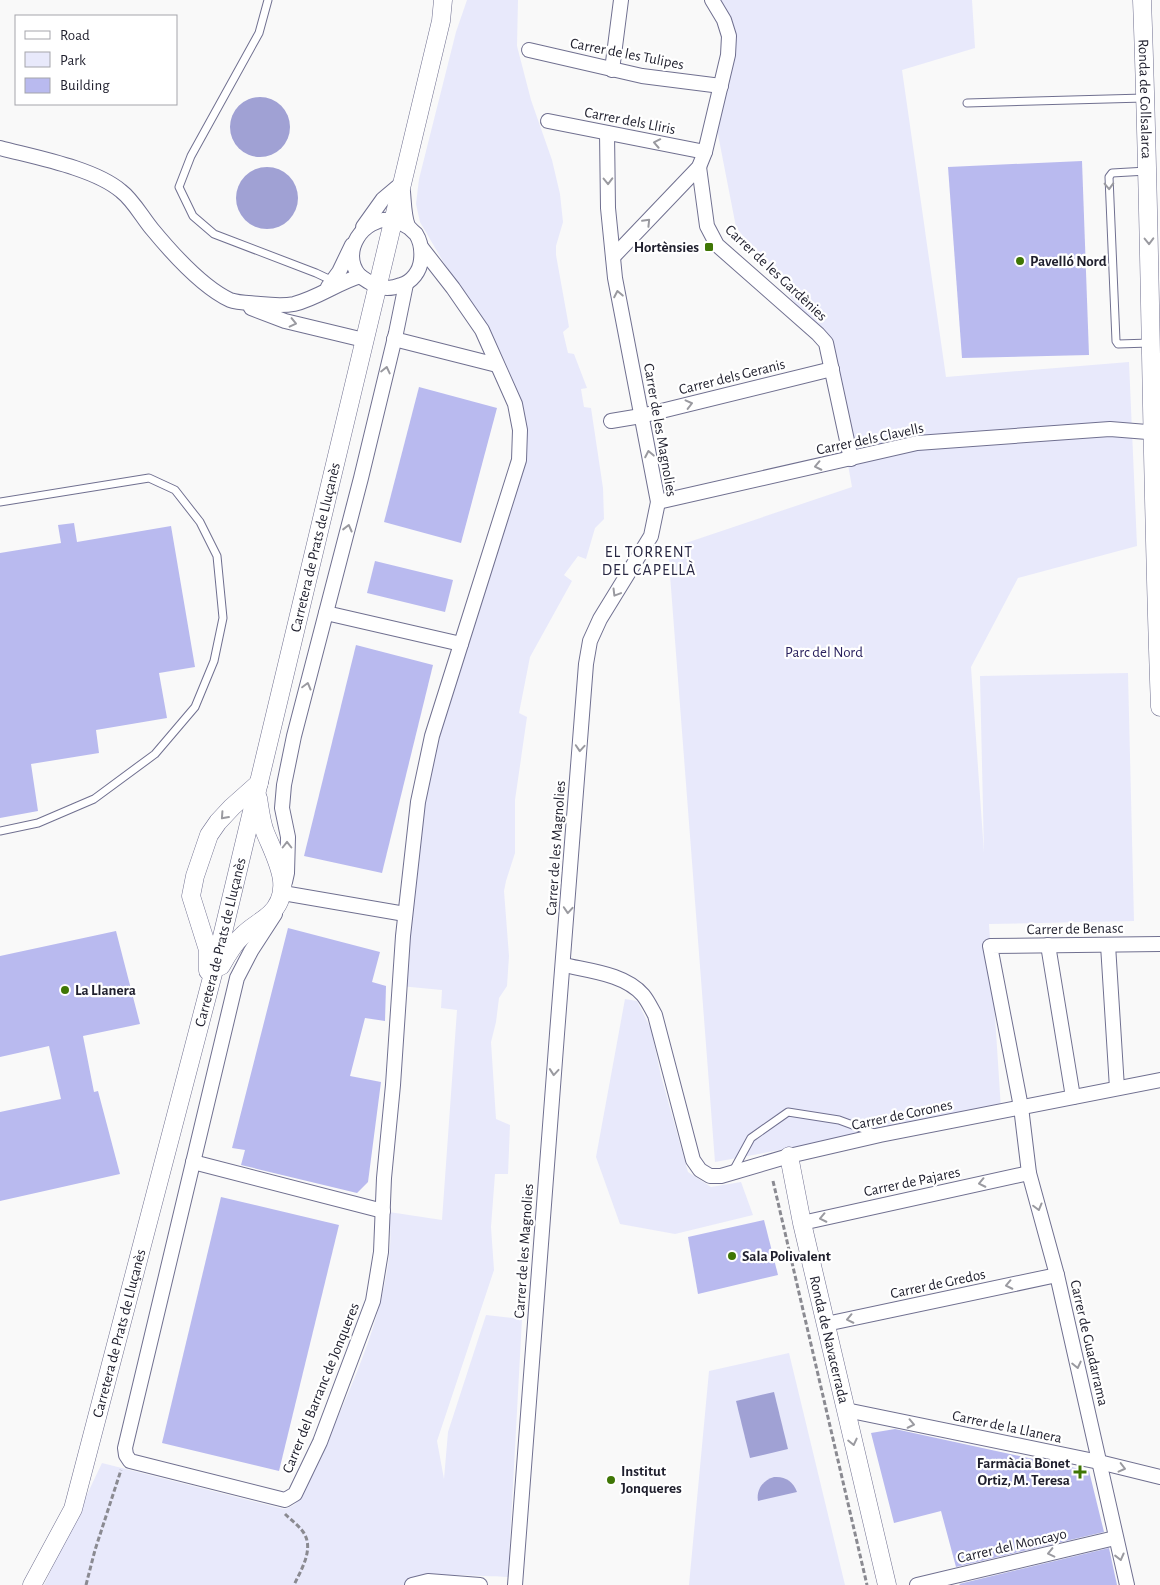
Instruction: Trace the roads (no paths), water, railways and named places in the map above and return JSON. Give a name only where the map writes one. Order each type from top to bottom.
[{"type":"street","name":"Carretera de Prats de Lluçanès","points":[[32,1585],[73,1509],[208,994],[377,288],[401,223],[402,183],[441,21],[443,0]]},
{"type":"street","name":"Carretera de Prats de Lluçanès","points":[[441,21],[451,0]]},
{"type":"street","points":[[612,70],[621,0]]},
{"type":"street","points":[[613,257],[699,168],[705,152],[728,55],[729,36],[724,20],[712,0]]},
{"type":"street","name":"Ronda de Collsalarca","points":[[1142,0],[1152,41],[1145,98],[1147,171],[1154,218],[1150,343],[1156,433],[1160,708]]},
{"type":"street","name":"Carrer de les Tulipes","points":[[529,50],[642,76],[721,86]]},
{"type":"street","name":"Carrer dels Lliris","points":[[548,121],[705,152]]},
{"type":"street","name":"Carrer de les Magnolies","points":[[515,1585],[586,664],[590,641],[600,619],[651,536],[658,502],[615,278],[608,208],[607,133]]},
{"type":"street","points":[[0,148],[49,160],[98,177],[121,191],[178,259],[213,289],[231,300],[284,321],[364,340]]},
{"type":"street","name":"Carrer de les Gardènies","points":[[699,168],[706,226],[717,246],[826,343],[851,459]]},
{"type":"street","points":[[320,294],[339,272],[358,235],[383,199],[402,183]]},
{"type":"street","points":[[406,284],[392,288],[377,288],[360,276],[355,267],[352,254],[358,235],[370,224],[381,220],[401,223],[417,235],[421,247]]},
{"type":"street","name":"Carretera de Prats de Lluçanès","points":[[279,1498],[128,1458],[125,1448],[237,978],[251,951],[281,906],[287,874],[288,837],[282,808],[284,785],[294,736],[394,340],[406,284],[418,270],[421,262],[421,247]]},
{"type":"street","name":"Carrer del Barranc de Jonqueres","points":[[279,1498],[285,1500],[295,1494],[320,1442],[373,1301],[381,1252],[405,914],[418,802],[432,736],[519,460],[520,430],[516,404],[482,330],[421,247]]},
{"type":"street","points":[[231,300],[268,305],[293,304],[360,276]]},
{"type":"street","points":[[394,340],[498,365]]},
{"type":"street","name":"Carrer dels Geranis","points":[[611,421],[641,416],[832,369]]},
{"type":"street","name":"Carrer dels Clavells","points":[[658,502],[917,443],[1110,429],[1156,433]]},
{"type":"street","points":[[326,613],[461,644]]},
{"type":"street","points":[[208,994],[229,951],[242,935],[265,918],[277,906],[283,893],[280,872],[260,815],[259,783]]},
{"type":"street","points":[[208,994],[208,950],[191,896],[195,876],[209,836],[218,822],[259,783]]},
{"type":"street","points":[[283,893],[405,914]]},
{"type":"street","points":[[194,905],[212,928],[223,934],[236,933],[265,918]]},
{"type":"street","name":"Carrer de Benasc","points":[[1021,1107],[990,946],[1160,944]]},
{"type":"street","points":[[1048,945],[1073,1096]]},
{"type":"street","points":[[1108,945],[1117,1088]]},
{"type":"street","points":[[564,965],[610,976],[629,983],[642,994],[655,1015],[693,1160],[700,1170],[710,1176],[732,1174],[790,1156]]},
{"type":"street","name":"Carrer de Corones","points":[[790,1156],[880,1135],[1160,1080]]},
{"type":"street","name":"Carrer de Guadarrama","points":[[1021,1107],[1029,1172],[1057,1275],[1127,1585]]},
{"type":"street","name":"Ronda de Navacerrada","points":[[790,1156],[802,1223],[887,1585]]},
{"type":"street","points":[[193,1162],[383,1211]]},
{"type":"street","name":"Carrer de Pajares","points":[[802,1223],[1029,1172]]},
{"type":"street","name":"Carrer de Gredos","points":[[826,1324],[1057,1275]]},
{"type":"street","name":"Carrer de la Llanera","points":[[846,1410],[1099,1462],[1160,1477]]},
{"type":"street","name":"Carrer del Moncayo","points":[[917,1585],[1115,1538]]},
{"type":"street","points":[[412,1585],[428,1581],[480,1585]]},
{"type":"lane","points":[[268,0],[259,33],[191,156],[179,188],[193,216],[214,234],[316,272],[333,281]]},
{"type":"lane","points":[[967,104],[1145,98]]},
{"type":"lane","points":[[1147,171],[1112,173],[1109,177],[1116,341],[1118,344],[1150,343]]},
{"type":"lane","points":[[0,502],[149,478],[175,490],[200,522],[217,556],[223,618],[214,662],[195,706],[154,754],[94,799],[38,823],[0,831]]},
{"type":"lane","points":[[732,1174],[751,1138],[788,1112],[839,1120],[880,1135]]},
{"type":"water","points":[[254,97],[266,97],[277,102],[285,110],[290,121],[288,139],[277,152],[266,157],[254,157],[243,152],[235,144],[230,133],[230,121],[235,110],[243,102]]},
{"type":"water","points":[[267,167],[284,172],[289,176],[293,181],[298,198],[293,215],[289,220],[284,224],[267,229],[250,224],[245,220],[241,215],[236,198],[241,181],[245,176],[250,172]]},
{"type":"water","points":[[774,1392],[788,1449],[750,1458],[736,1401]]},
{"type":"water","points":[[774,1477],[782,1477],[788,1480],[797,1492],[758,1501],[758,1493],[761,1486],[767,1480]]},
{"type":"place","name":"Hortènsies","points":[[709,247]]},
{"type":"place","name":"Pavelló Nord","points":[[1020,261]]},
{"type":"place","name":"La Llanera","points":[[65,990]]},
{"type":"place","name":"Sala Polivalent","points":[[732,1256]]},
{"type":"place","name":"Farmàcia Bonet Ortiz, M. Teresa","points":[[1080,1472]]},
{"type":"place","name":"Institut Jonqueres","points":[[611,1480]]},
{"type":"district","name":"EL TORRENT DEL CAPELLÀ","points":[[649,561]]},
{"type":"park label","name":"Parc del Nord","points":[[824,652]]}]
